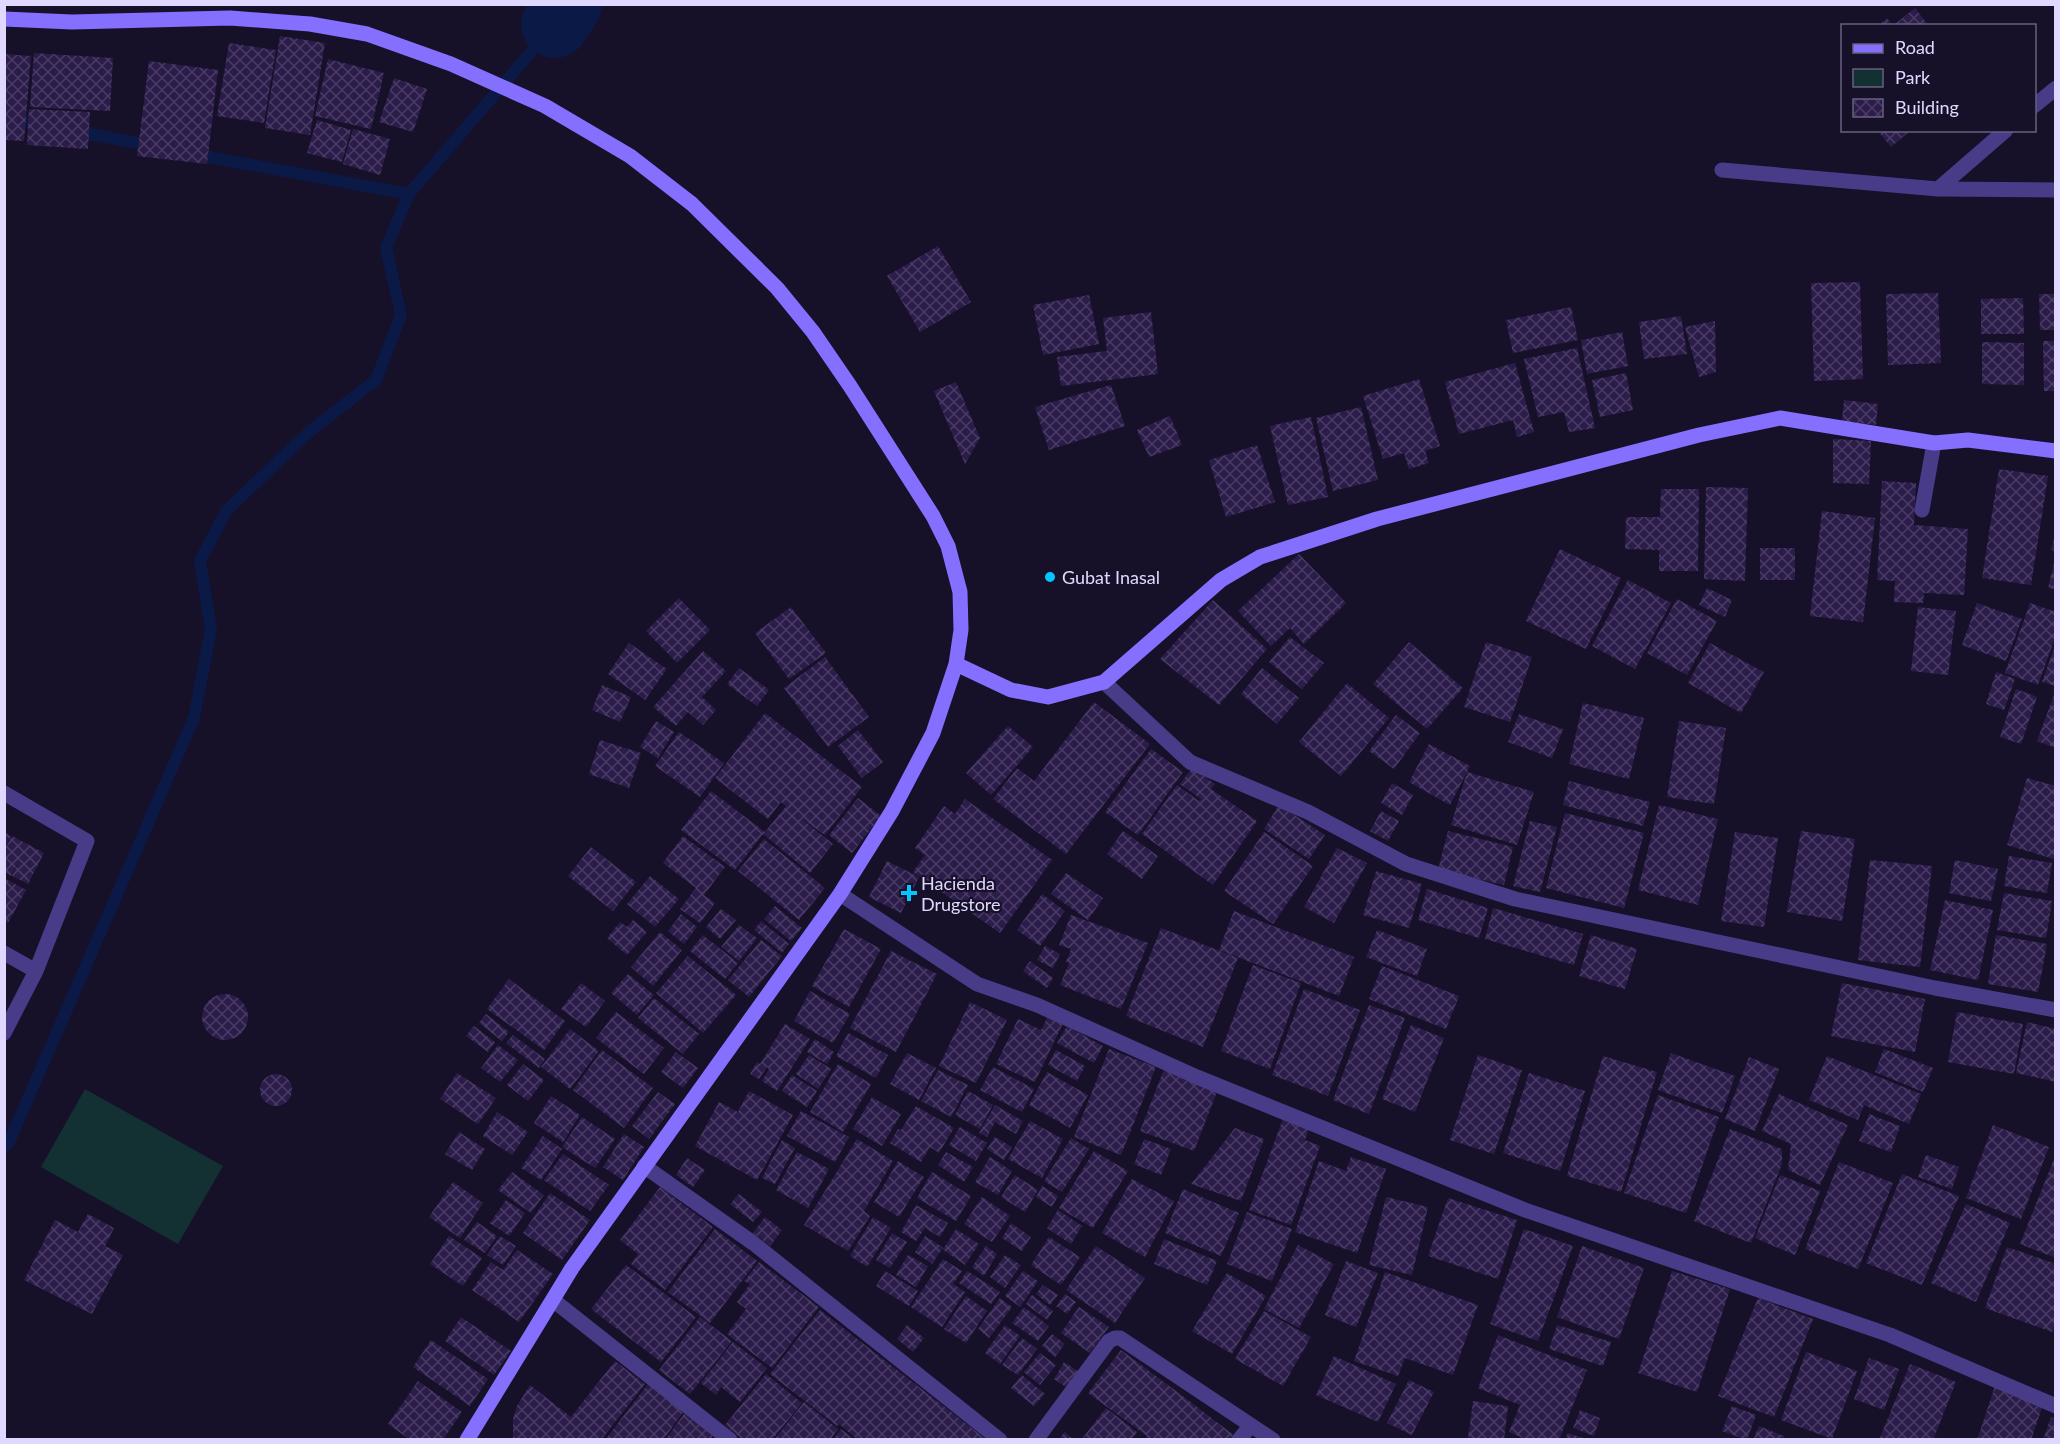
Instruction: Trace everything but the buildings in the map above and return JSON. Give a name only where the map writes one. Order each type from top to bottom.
[{"type":"street","points":[[4,19],[72,22],[230,18],[310,24],[367,34],[451,64],[544,106],[630,156],[692,204],[777,288],[813,332],[850,386],[933,516],[948,546],[960,592],[961,630],[956,664],[933,733],[892,811],[840,894],[572,1268],[467,1440]]},
{"type":"street","points":[[2036,104],[2055,88]]},
{"type":"street","points":[[1938,189],[2004,132]]},
{"type":"street","points":[[1722,170],[1938,189],[2055,190]]},
{"type":"street","points":[[956,664],[1011,690],[1048,697],[1104,682],[1221,580],[1260,556],[1377,519],[1699,435],[1780,418],[1934,444],[1968,440],[2055,451]]},
{"type":"street","points":[[1922,510],[1934,444]]},
{"type":"street","points":[[1104,682],[1190,762],[1308,812],[1406,864],[1515,899],[1935,988],[2055,1010]]},
{"type":"street","points":[[4,794],[87,841],[36,971],[4,1033]]},
{"type":"street","points":[[840,894],[977,984],[1036,1005],[1197,1077],[1525,1210],[1890,1335],[2055,1406]]},
{"type":"street","points":[[4,953],[36,971]]},
{"type":"street","points":[[644,1166],[753,1243],[1000,1440]]},
{"type":"street","points":[[553,1300],[730,1440]]},
{"type":"street","points":[[1036,1440],[1109,1341],[1115,1338],[1120,1338],[1273,1440]]},
{"type":"street","points":[[1239,1440],[1251,1425]]},
{"type":"green space","points":[[85,1089],[223,1166],[178,1244],[41,1167]]},
{"type":"waterway","points":[[555,24],[568,4]]},
{"type":"waterway","points":[[4,1147],[9,1142],[194,718],[211,629],[200,561],[226,511],[309,432],[376,380],[401,315],[386,248],[409,194],[555,24]]},
{"type":"waterway","points":[[4,118],[45,126]]},
{"type":"waterway","points":[[74,131],[154,146]]},
{"type":"waterway","points":[[192,154],[409,194]]},
{"type":"place","name":"Gubat Inasal","points":[[1050,577]]},
{"type":"place","name":"Hacienda Drugstore","points":[[909,893]]}]
